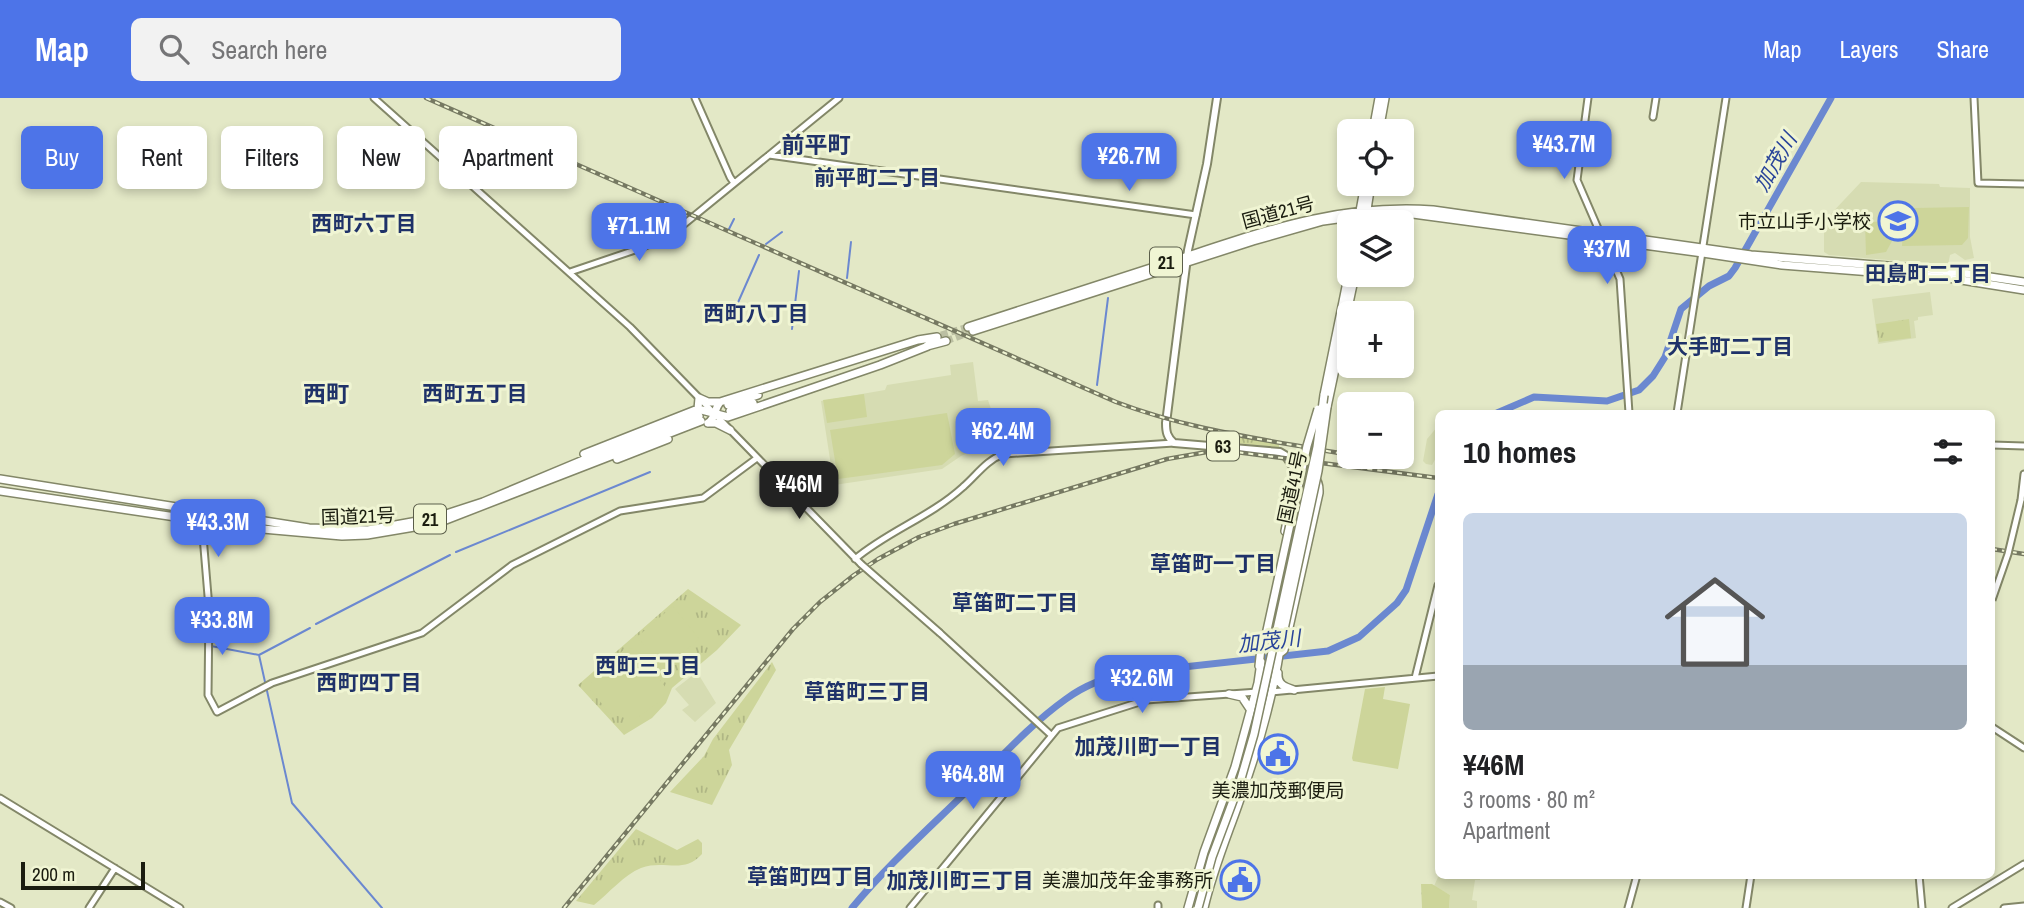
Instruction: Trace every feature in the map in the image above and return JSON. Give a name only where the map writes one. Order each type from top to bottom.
[{"type":"highway","points":[[1375,119],[1379,98]]},
{"type":"highway","points":[[1382,119],[1385,98]]},
{"type":"highway","name":"国道21号","points":[[1414,212],[1433,210],[1599,233],[1749,258],[1949,278],[2024,290]]},
{"type":"highway","name":"国道21号","points":[[1414,214],[1605,241],[1703,250]]},
{"type":"highway","name":"国道21号","points":[[971,329],[1187,260],[1311,224],[1337,220]]},
{"type":"highway","name":"国道21号","points":[[1749,258],[1950,271],[2024,282]]},
{"type":"highway","name":"国道41号","points":[[1201,908],[1209,873],[1241,787],[1255,739],[1327,407],[1346,287]]},
{"type":"highway","name":"国道41号","points":[[1201,908],[1208,870],[1240,782],[1254,734],[1317,447],[1324,395],[1352,287]]},
{"type":"highway","points":[[701,417],[714,418],[715,414],[727,408],[918,340],[941,338],[880,365],[727,408],[716,406],[715,414]]},
{"type":"highway","points":[[1261,654],[1307,446],[1324,395]]},
{"type":"highway","points":[[701,417],[699,398],[727,408]]},
{"type":"highway","points":[[1201,908],[1248,775],[1271,692],[1318,471],[1327,407]]},
{"type":"highway","points":[[727,408],[730,430]]},
{"type":"highway","points":[[701,417],[708,409],[715,414]]},
{"type":"highway","points":[[701,417],[730,430]]},
{"type":"highway","name":"国道21号","points":[[0,491],[309,528],[368,530],[434,518],[701,417]]},
{"type":"highway","name":"国道21号","points":[[0,479],[308,534],[367,535],[438,523],[539,485],[554,483],[584,472],[701,417]]},
{"type":"highway","points":[[1188,908],[1255,692],[1296,477],[1295,470],[1315,477],[1319,483],[1319,493],[1284,650],[1263,689],[1255,692]]},
{"type":"highway","points":[[1278,657],[1280,682],[1283,687],[1294,690]]},
{"type":"highway","points":[[1241,744],[1260,701],[1271,692]]},
{"type":"highway","points":[[1229,694],[1242,697],[1250,710]]},
{"type":"main road","points":[[1174,443],[1168,438],[1166,423],[1187,260],[1208,164],[1217,98]]},
{"type":"main road","name":"63","points":[[1174,443],[1273,450],[1285,455],[1295,470]]},
{"type":"street","points":[[374,98],[630,327],[858,561],[1051,735]]},
{"type":"street","points":[[695,98],[734,183]]},
{"type":"street","points":[[570,272],[641,248],[672,234],[839,98]]},
{"type":"street","points":[[1587,98],[1577,180],[1620,279],[1629,410]]},
{"type":"street","points":[[1653,117],[1656,98]]},
{"type":"street","points":[[1678,410],[1726,98]]},
{"type":"street","points":[[1974,98],[1978,183],[2024,184]]},
{"type":"street","points":[[769,155],[1196,215]]},
{"type":"street","points":[[858,561],[938,508],[964,487],[989,461],[1004,454],[1174,443]]},
{"type":"street","points":[[1995,445],[2024,446]]},
{"type":"street","points":[[201,516],[209,608],[210,701],[216,712],[266,686],[422,634],[512,565],[620,511],[703,498],[757,458]]},
{"type":"street","points":[[1995,591],[2008,554],[2021,500],[2024,474]]},
{"type":"street","points":[[1415,678],[1435,597]]},
{"type":"street","points":[[911,908],[1058,727],[1146,700],[1271,692],[1435,676]]},
{"type":"street","points":[[1995,729],[2024,748]]},
{"type":"street","points":[[0,798],[180,908]]},
{"type":"street","points":[[1952,908],[2021,865]]},
{"type":"street","points":[[89,908],[115,868]]},
{"type":"street","points":[[1628,908],[1636,879]]},
{"type":"street","points":[[1746,908],[1750,879]]},
{"type":"street","points":[[1919,879],[1922,908]]},
{"type":"street","points":[[0,902],[11,908]]},
{"type":"street","points":[[2004,908],[2024,906]]},
{"type":"shaded area","name":"市立山手小学校","points":[[1861,182],[1939,184],[1940,187],[1970,188],[1970,237],[1974,258],[1965,260],[1955,253],[1950,255],[1948,265],[1829,255],[1824,252],[1824,225],[1827,218]]},
{"type":"shaded area","points":[[1930,292],[1933,315],[1918,317],[1918,320],[1914,321],[1916,338],[1878,344],[1872,299]]},
{"type":"shaded area","points":[[973,362],[978,401],[988,400],[993,415],[984,418],[991,445],[977,453],[974,450],[961,456],[942,469],[834,485],[821,401],[885,390],[887,385],[951,375],[950,365]]},
{"type":"shaded area","points":[[1435,430],[1435,460],[1432,465],[1423,461],[1427,439]]},
{"type":"shaded area","points":[[697,672],[716,703],[695,722],[682,710],[689,705],[675,689]]},
{"type":"shaded area","points":[[1437,879],[1480,879],[1475,880],[1472,900],[1477,901],[1477,908],[1449,908],[1450,895],[1434,886]]},
{"type":"green space","points":[[1969,207],[1968,238],[1962,245],[1902,246],[1904,220],[1913,213],[1914,208]]},
{"type":"green space","points":[[1903,221],[1886,252],[1866,255],[1865,222]]},
{"type":"green space","points":[[1909,319],[1911,338],[1879,342],[1876,324]]},
{"type":"green space","points":[[864,394],[867,417],[827,423],[823,400]]},
{"type":"green space","points":[[947,413],[955,454],[942,465],[838,479],[830,430]]},
{"type":"green space","points":[[1219,434],[1279,444],[1279,448],[1218,441]]},
{"type":"green space","points":[[688,589],[741,625],[717,650],[672,688],[666,703],[652,718],[624,735],[578,685]]},
{"type":"green space","points":[[673,606],[699,639],[665,668],[637,637]]},
{"type":"green space","points":[[626,648],[636,649],[666,688],[662,700],[635,719],[611,715],[590,689],[594,675]]},
{"type":"green space","points":[[772,662],[776,670],[729,750],[732,765],[712,805],[670,792],[704,756],[713,739]]},
{"type":"green space","points":[[1385,687],[1383,699],[1410,704],[1398,769],[1353,761],[1352,758],[1365,689]]},
{"type":"green space","points":[[636,829],[677,850],[698,839],[702,843],[702,854],[688,864],[641,868],[594,905],[576,901]]},
{"type":"green space","points":[[1421,884],[1432,884],[1450,895],[1449,908],[1422,908]]},
{"type":"waterway","name":"加茂川","points":[[1504,410],[1534,397],[1607,401],[1639,390],[1653,376],[1665,357],[1681,309],[1709,286],[1729,276],[1735,268],[1831,98]]},
{"type":"waterway","points":[[729,229],[734,219]]},
{"type":"waterway","points":[[766,244],[782,232]]},
{"type":"waterway","points":[[847,278],[851,242]]},
{"type":"waterway","points":[[736,307],[759,255]]},
{"type":"waterway","points":[[792,329],[799,271]]},
{"type":"waterway","points":[[1097,385],[1108,298]]},
{"type":"waterway","points":[[456,552],[650,472]]},
{"type":"waterway","name":"加茂川","points":[[852,908],[892,864],[1026,732],[1081,690],[1104,679],[1129,673],[1328,651],[1359,637],[1397,603],[1406,590],[1435,503]]},
{"type":"waterway","points":[[316,624],[450,555]]},
{"type":"waterway","points":[[211,646],[259,655],[310,628]]},
{"type":"waterway","points":[[259,655],[292,803],[382,908]]},
{"type":"tunnel","points":[[941,335],[968,327]]},
{"type":"tunnel","points":[[946,341],[973,331]]},
{"type":"railway","points":[[426,98],[1116,402],[1202,428],[1337,453]]},
{"type":"railway","points":[[564,908],[793,629],[820,602],[854,575],[919,537],[1167,459],[1207,452],[1236,452],[1435,478]]},
{"type":"railway","points":[[1995,549],[2024,554]]},
{"type":"place","name":"市立山手小学校","points":[[1898,221]]},
{"type":"place","name":"美濃加茂郵便局","points":[[1278,754]]},
{"type":"place","name":"美濃加茂年金事務所","points":[[1240,880]]},
{"type":"district","name":"前平町","points":[[816,144]]},
{"type":"district","name":"前平町二丁目","points":[[877,177]]},
{"type":"district","name":"西町六丁目","points":[[364,223]]},
{"type":"district","name":"田島町二丁目","points":[[1928,273]]},
{"type":"district","name":"西町八丁目","points":[[756,313]]},
{"type":"district","name":"大手町二丁目","points":[[1730,346]]},
{"type":"district","name":"西町","points":[[326,393]]},
{"type":"district","name":"西町五丁目","points":[[475,393]]},
{"type":"district","name":"草笛町一丁目","points":[[1213,563]]},
{"type":"district","name":"草笛町二丁目","points":[[1015,602]]},
{"type":"district","name":"西町三丁目","points":[[648,665]]},
{"type":"district","name":"西町四丁目","points":[[369,682]]},
{"type":"district","name":"草笛町三丁目","points":[[867,691]]},
{"type":"district","name":"加茂川町一丁目","points":[[1148,746]]},
{"type":"district","name":"草笛町四丁目","points":[[810,876]]},
{"type":"district","name":"加茂川町三丁目","points":[[960,880]]}]
